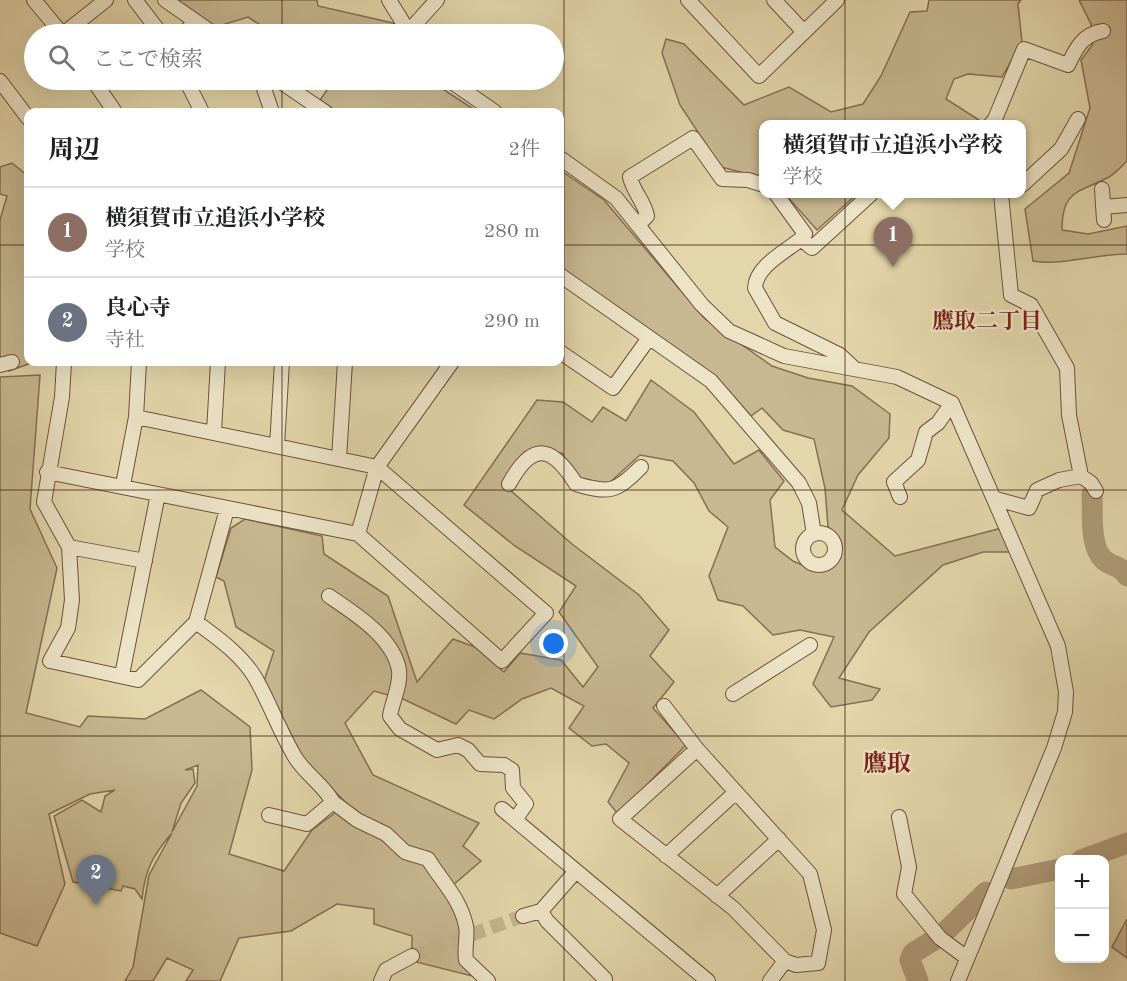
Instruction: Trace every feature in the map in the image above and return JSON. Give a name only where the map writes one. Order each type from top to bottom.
[{"type":"street","points":[[34,0],[54,24]]},
{"type":"street","points":[[75,24],[106,0]]},
{"type":"street","points":[[135,0],[153,24]]},
{"type":"street","points":[[165,0],[199,24]]},
{"type":"street","points":[[389,0],[404,24]]},
{"type":"street","points":[[417,24],[437,0]]},
{"type":"street","points":[[688,0],[759,76],[837,0]]},
{"type":"street","points":[[774,0],[803,31]]},
{"type":"street","points":[[994,120],[1024,49],[1068,65],[1077,45],[1094,32],[1103,31]]},
{"type":"street","points":[[0,81],[24,113]]},
{"type":"street","points":[[100,90],[111,108]]},
{"type":"street","points":[[191,90],[200,108]]},
{"type":"street","points":[[264,90],[271,108]]},
{"type":"street","points":[[293,90],[319,108]]},
{"type":"street","points":[[463,90],[489,108]]},
{"type":"street","points":[[1026,181],[1060,149],[1078,120]]},
{"type":"street","points":[[638,225],[647,216],[646,208],[632,188],[630,177],[693,138],[722,179],[748,180],[759,183]]},
{"type":"street","points":[[564,161],[616,198],[702,305],[729,331],[784,356],[897,377],[952,404],[996,499],[1058,646],[1066,684],[1065,712],[1054,748],[958,981]]},
{"type":"street","points":[[1102,189],[1104,213],[1127,205]]},
{"type":"street","points":[[779,198],[805,234],[759,272],[755,288],[776,323],[840,354],[855,369]]},
{"type":"street","points":[[801,239],[812,248],[867,198]]},
{"type":"street","points":[[1006,198],[1011,295],[1030,304],[1067,368],[1069,415],[1081,476],[1091,483],[1096,491]]},
{"type":"street","points":[[564,278],[711,381],[800,483],[809,503],[814,534]]},
{"type":"street","points":[[564,355],[613,388],[649,338]]},
{"type":"street","points":[[64,366],[62,397],[47,472],[44,502],[69,547],[72,600],[68,628],[50,661],[138,680],[196,622],[227,509]]},
{"type":"street","points":[[123,485],[136,417],[139,366]]},
{"type":"street","points":[[214,432],[219,366]]},
{"type":"street","points":[[277,446],[282,366]]},
{"type":"street","points":[[339,459],[345,366]]},
{"type":"street","points":[[358,534],[377,467],[449,366]]},
{"type":"street","points":[[900,497],[894,482],[918,460],[926,432],[938,423],[952,404]]},
{"type":"street","points":[[47,472],[123,485],[227,509],[358,534],[502,661],[546,613],[377,467],[136,417]]},
{"type":"street","points":[[509,484],[522,462],[531,454],[542,454],[555,459],[565,466],[576,484],[594,490],[611,491],[621,486],[641,467]]},
{"type":"street","points":[[996,499],[1029,508],[1037,490],[1059,480],[1081,476]]},
{"type":"street","points":[[122,675],[158,494]]},
{"type":"street","points":[[69,547],[145,561]]},
{"type":"street","points":[[328,596],[358,615],[384,639],[399,669],[390,716],[400,729],[437,750],[458,745],[468,750],[480,764],[504,765],[512,770],[513,788],[525,804],[514,820]]},
{"type":"street","points":[[196,622],[227,645],[254,677],[296,759],[309,775],[323,785],[333,802],[357,820],[386,834],[405,852],[428,859],[441,880],[456,896],[462,909],[466,929],[466,960],[488,981]]},
{"type":"street","points":[[734,694],[810,645]]},
{"type":"street","points":[[664,706],[697,749],[810,874],[824,930],[818,963],[796,965],[785,961],[748,922],[620,819],[697,749]]},
{"type":"street","points":[[666,856],[736,792]]},
{"type":"street","points":[[269,815],[307,825],[333,802]]},
{"type":"street","points":[[502,809],[708,981]]},
{"type":"street","points":[[899,817],[909,867],[904,894],[940,938],[967,958]]},
{"type":"street","points":[[717,896],[779,839]]},
{"type":"street","points":[[523,916],[541,911],[576,871]]},
{"type":"street","points":[[541,911],[547,921],[605,979]]},
{"type":"street","points":[[381,981],[386,970],[412,956]]},
{"type":"street","points":[[770,981],[785,961]]},
{"type":"shaded area","points":[[177,0],[317,0],[318,6],[397,24],[259,24],[248,17],[226,24],[212,24]]},
{"type":"shaded area","points":[[929,0],[1021,0],[1018,4],[1022,42],[1002,77],[968,74],[954,79],[946,99],[979,120],[759,120],[759,177],[721,167],[680,105],[662,53],[666,39],[684,44],[744,105],[789,87],[831,112],[863,104],[881,76],[910,12],[927,11]]},
{"type":"shaded area","points":[[1079,0],[1127,0],[1127,161],[1112,175],[1081,190],[1069,199],[1065,207],[1062,230],[1088,234],[1127,226],[1127,254],[1056,262],[1033,261],[1025,209],[1069,173],[1090,108],[1081,60],[1093,44],[1091,24]]},
{"type":"shaded area","points":[[327,90],[444,90],[472,108],[332,108],[320,100]]},
{"type":"shaded area","points":[[12,163],[24,173],[24,366],[9,371],[0,356],[0,220],[7,196],[0,194],[0,167]]},
{"type":"shaded area","points":[[564,173],[604,200],[704,318],[772,366],[808,378],[852,386],[890,414],[889,438],[858,475],[842,510],[895,556],[1002,528],[1012,552],[983,552],[943,565],[869,632],[839,678],[880,689],[872,700],[831,707],[813,684],[834,637],[800,630],[773,635],[743,606],[718,600],[709,576],[728,527],[709,511],[694,483],[673,461],[640,455],[607,485],[576,478],[562,453],[524,452],[502,483],[572,544],[639,595],[669,630],[650,656],[674,682],[653,708],[686,745],[618,814],[608,802],[629,763],[606,744],[592,746],[569,728],[584,706],[551,688],[522,699],[494,719],[469,710],[456,724],[403,699],[374,691],[345,723],[373,775],[479,823],[463,846],[481,861],[452,886],[461,925],[461,950],[472,976],[412,961],[412,936],[374,924],[374,909],[337,904],[291,931],[239,938],[220,981],[186,981],[193,970],[167,958],[153,981],[125,981],[133,967],[149,875],[172,833],[151,863],[145,879],[142,899],[135,889],[123,886],[121,891],[73,882],[54,816],[82,800],[101,812],[105,796],[115,790],[90,794],[49,814],[65,884],[37,946],[0,933],[0,377],[40,375],[30,509],[57,568],[26,713],[80,727],[88,716],[145,719],[201,690],[250,727],[252,770],[229,854],[284,871],[312,830],[347,804],[304,760],[264,681],[274,651],[236,627],[224,581],[216,577],[231,528],[245,519],[322,536],[324,554],[388,596],[417,682],[453,639],[475,647],[504,672],[520,653],[561,660],[583,687],[598,667],[559,612],[576,586],[515,546],[464,505],[537,400],[563,402],[592,422],[603,407],[626,421],[651,380],[694,412],[734,464],[759,450],[784,481],[770,500],[775,547],[793,561],[818,572],[836,564],[842,546],[835,533],[828,527],[825,488],[814,439],[783,430],[762,408],[751,416],[717,378],[564,270]],"holes":[[[198,765],[197,786],[172,832],[181,803],[195,783],[193,769],[185,770]]]},
{"type":"shaded area","points":[[789,198],[853,198],[817,230]]},
{"type":"shaded area","points":[[1127,919],[1127,958],[1112,947]]},
{"type":"waterway","points":[[1092,494],[1096,547],[1104,560],[1122,570],[1127,576]]},
{"type":"waterway","points":[[1095,855],[1127,843]]},
{"type":"waterway","points":[[1011,879],[1055,870]]},
{"type":"waterway","points":[[918,981],[910,960],[913,953],[942,935],[986,892]]},
{"type":"tunnel","points":[[412,956],[523,916]]},
{"type":"place","name":"横須賀市立追浜小学校","points":[[893,267]]},
{"type":"place","name":"良心寺","points":[[96,905]]},
{"type":"district","name":"鷹取二丁目","points":[[987,320]]},
{"type":"district","name":"鷹取","points":[[887,763]]}]
